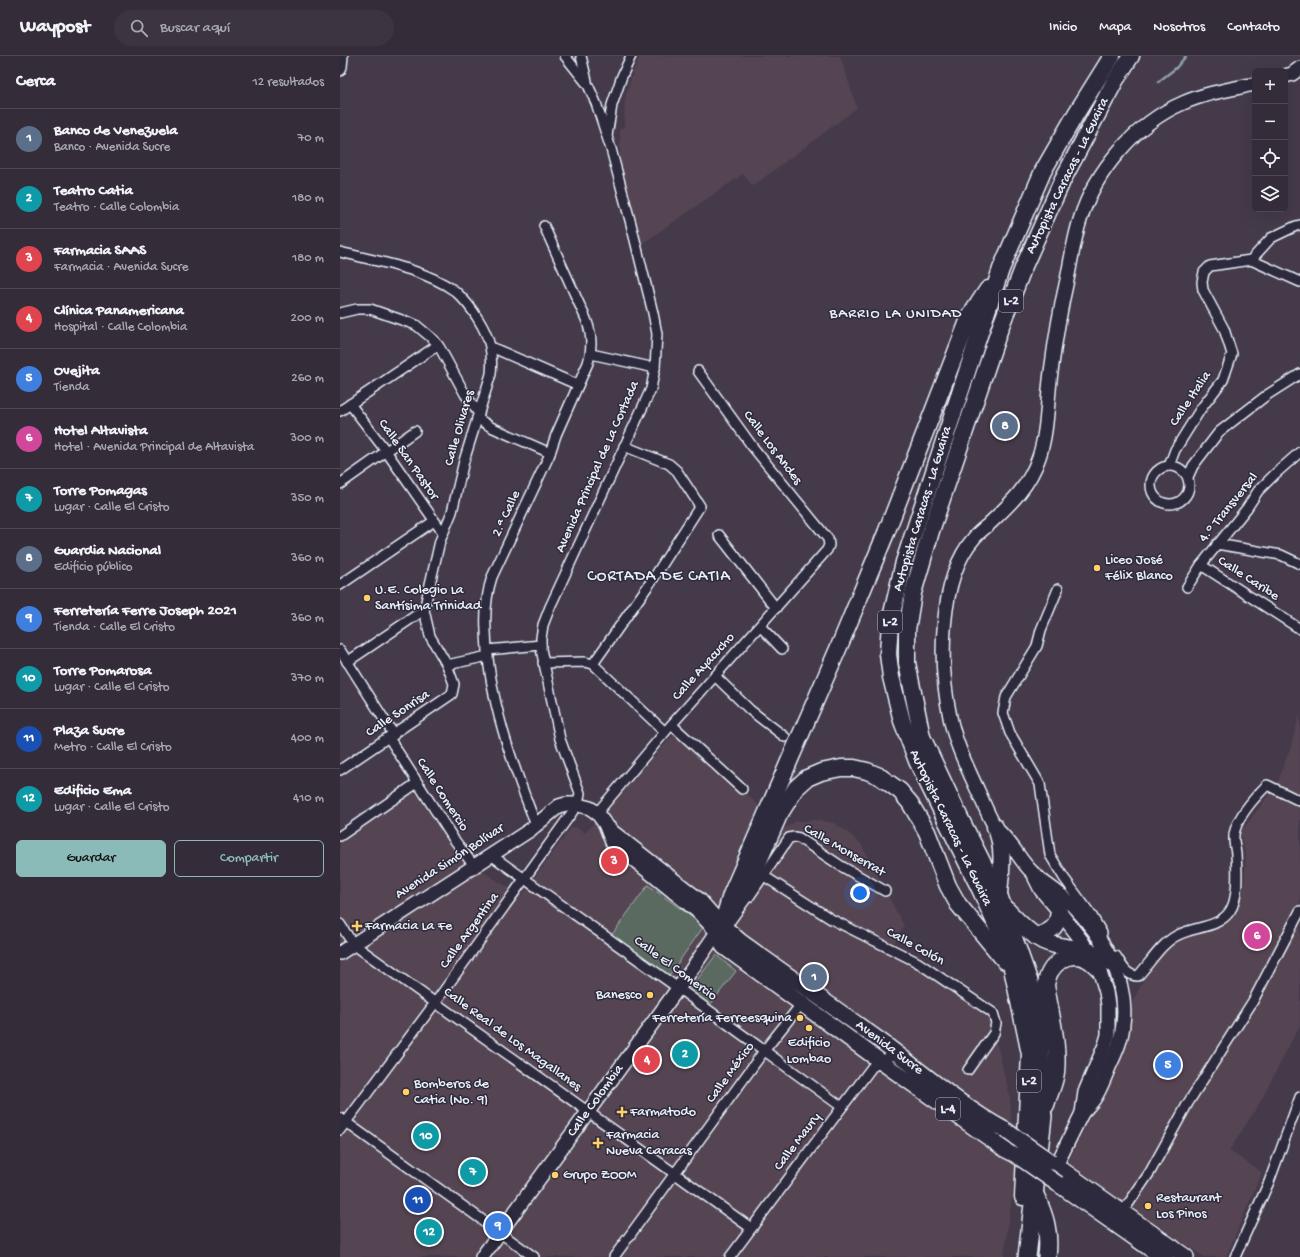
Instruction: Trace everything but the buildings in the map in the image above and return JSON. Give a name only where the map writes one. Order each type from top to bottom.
[{"type":"highway","name":"Autopista Caracas - La Guaira","points":[[1028,1257],[1030,1054],[1012,968],[1001,936],[981,891],[909,742],[891,677],[888,654],[890,622],[904,562],[1000,269],[1043,171],[1076,112],[1112,56]]},
{"type":"highway","name":"Autopista Caracas - La Guaira","points":[[1016,1257],[1043,1116],[1040,1033],[1030,983],[1001,900],[922,737],[907,663],[907,630],[913,593],[931,532],[995,343],[1024,266],[1063,180],[1115,81],[1131,56]]},
{"type":"highway","points":[[719,928],[730,896],[835,656],[886,533],[970,316],[1000,269]]},
{"type":"highway","points":[[719,928],[743,897],[779,815],[796,788],[807,778],[821,772],[841,768],[854,768],[879,776],[900,791],[910,803],[927,832],[948,886],[958,904],[1012,968]]},
{"type":"highway","points":[[995,827],[999,836],[1001,900],[1022,926],[1036,937],[1054,945],[1089,951],[1096,954],[1106,967]]},
{"type":"highway","points":[[1036,937],[1053,929],[1058,920],[1059,911]]},
{"type":"highway","points":[[1043,1116],[1056,1073],[1054,1032],[1047,993],[1047,978],[1050,970],[1065,958],[1071,957],[1086,958],[1106,967]]},
{"type":"highway","name":"Autopista Caracas - La Guaira","points":[[1028,1195],[1044,1216],[1047,1229],[1047,1256]]},
{"type":"main road","points":[[1288,75],[1300,68]]},
{"type":"main road","points":[[1053,1164],[1082,1112],[1095,1098],[1122,1033],[1124,1017],[1121,984],[1106,967],[1100,940],[1083,916],[1069,902],[1034,874],[995,827],[958,745],[950,717],[943,661],[944,624],[954,575],[962,556],[974,538],[1022,491],[1033,473],[1040,456],[1051,369],[1064,292],[1076,236],[1084,209],[1093,188],[1113,157],[1149,124],[1166,112],[1182,104],[1205,96],[1252,85]]},
{"type":"main road","name":"Avenida Simón Bolívar","points":[[340,952],[536,825],[559,806],[566,804],[578,804]]},
{"type":"main road","name":"Avenida Sucre","points":[[578,804],[590,808],[597,813],[605,824],[700,900],[719,928],[724,947],[880,1061],[1006,1150],[1016,1155],[1058,1184],[1119,1218]]},
{"type":"main road","points":[[1034,874],[1041,890],[1089,951]]},
{"type":"main road","name":"Avenida Sucre","points":[[719,928],[740,941],[948,1092],[1053,1164],[1119,1218],[1168,1255]]},
{"type":"main road","name":"Calle Colombia","points":[[482,1257],[678,988],[719,928]]},
{"type":"street","points":[[340,71],[343,56]]},
{"type":"street","points":[[565,56],[588,85]]},
{"type":"street","points":[[581,56],[588,85]]},
{"type":"street","points":[[607,137],[612,105],[622,76],[632,56]]},
{"type":"street","name":"Avenida Principal de La Cortada","points":[[578,804],[580,794],[560,739],[543,663],[541,645],[543,625],[651,389],[655,368],[657,334],[631,224],[607,137],[596,103],[588,85]]},
{"type":"street","points":[[1300,225],[1271,238],[1250,260],[1300,282]]},
{"type":"street","name":"2.ª Calle","points":[[536,825],[501,726],[487,653],[486,612],[488,588],[492,577],[550,453],[556,435],[591,354],[592,344],[588,324],[544,226]]},
{"type":"street","name":"Calle Olivares","points":[[340,252],[408,269],[446,285],[456,292],[472,310],[484,328],[491,347],[491,374],[464,461],[452,512],[443,533],[424,610],[430,636],[447,666],[454,684],[452,694]]},
{"type":"street","name":"Calle Italia","points":[[1169,466],[1175,450],[1196,417],[1223,380],[1232,354],[1224,329],[1202,290],[1204,272],[1210,266],[1250,260]]},
{"type":"street","points":[[340,313],[357,309],[370,309],[416,325],[438,345],[478,416],[491,427],[550,453]]},
{"type":"street","points":[[340,411],[438,345]]},
{"type":"street","points":[[491,347],[578,385]]},
{"type":"street","points":[[591,354],[655,368]]},
{"type":"street","name":"Calle Los Andes","points":[[698,371],[752,446],[828,539]]},
{"type":"street","points":[[1188,477],[1180,469],[1169,466],[1163,468],[1158,471],[1152,482],[1154,494],[1162,502],[1174,504],[1181,501],[1189,490],[1188,477],[1193,466],[1219,432],[1267,395],[1300,374]]},
{"type":"street","name":"Calle San Pastor","points":[[350,404],[386,451],[443,533]]},
{"type":"street","points":[[340,484],[415,431]]},
{"type":"street","points":[[593,664],[655,576],[700,506],[677,471],[669,464],[624,446]]},
{"type":"street","name":"4.° Transversal","points":[[1187,587],[1217,544],[1248,508],[1258,491],[1300,452]]},
{"type":"street","points":[[340,585],[434,521]]},
{"type":"street","points":[[719,535],[776,608]]},
{"type":"street","name":"Calle Ayacucho","points":[[597,813],[668,728],[827,550],[829,545],[828,539]]},
{"type":"street","points":[[1217,544],[1281,556],[1300,564]]},
{"type":"street","name":"Calle Caribe","points":[[1201,565],[1300,629]]},
{"type":"street","points":[[1058,589],[1041,630],[1037,646],[1006,697],[1003,713],[1010,732],[1040,784],[1050,855],[1130,975],[1138,976],[1163,946],[1176,936],[1208,926],[1222,919],[1230,910],[1236,897],[1236,854],[1233,838],[1235,830],[1239,820],[1267,785],[1300,801]]},
{"type":"street","points":[[347,662],[424,610]]},
{"type":"street","points":[[760,626],[782,649]]},
{"type":"street","points":[[447,666],[487,653],[541,645]]},
{"type":"street","name":"Calle Comercio","points":[[340,650],[417,783],[453,838],[474,866]]},
{"type":"street","points":[[543,663],[585,662],[593,664],[742,789]]},
{"type":"street","points":[[715,676],[750,710],[785,737]]},
{"type":"street","name":"Calle Sonrisa","points":[[340,770],[452,694]]},
{"type":"street","points":[[340,836],[417,783]]},
{"type":"street","name":"Calle Argentina","points":[[342,1124],[435,1003],[578,804]]},
{"type":"street","name":"Calle Monserrat","points":[[764,876],[789,838],[794,837],[799,838],[841,866],[885,891]]},
{"type":"street","name":"Calle El Comercio","points":[[491,855],[842,1107]]},
{"type":"street","points":[[719,928],[737,915],[764,876]]},
{"type":"street","name":"Calle Colón","points":[[764,876],[831,919],[917,962],[993,1013],[996,1023],[994,1033],[968,1070]]},
{"type":"street","points":[[1119,1218],[1150,1172],[1188,1103],[1253,1001],[1300,911]]},
{"type":"street","name":"Calle Real de Los Magallanes","points":[[340,924],[353,944],[751,1228]]},
{"type":"street","name":"Calle México","points":[[614,1257],[764,1051],[802,1003]]},
{"type":"street","name":"Calle Maury","points":[[730,1257],[872,1067],[896,1053]]},
{"type":"street","points":[[1235,1257],[1269,1182],[1300,1097]]},
{"type":"street","points":[[342,1124],[534,1257]]},
{"type":"shaded area","points":[[640,56],[840,56],[857,108],[753,186],[743,174],[640,245],[621,169],[620,128],[624,128],[625,99],[633,72]]},
{"type":"shaded area","points":[[1300,713],[1300,1025],[1259,1104],[1229,1151],[1262,1172],[1226,1257],[1204,1257],[1067,1164],[1112,1072],[1123,1041],[1134,999],[1155,958],[1166,943],[1233,914],[1240,902],[1244,886],[1246,856],[1240,833],[1277,784],[1291,746]]},
{"type":"shaded area","points":[[676,732],[785,828],[796,821],[818,820],[834,823],[845,830],[861,844],[904,926],[893,945],[959,992],[990,1017],[1010,1097],[1011,1121],[1021,1128],[1004,1257],[340,1257],[340,840],[409,792],[417,794],[461,857],[521,896],[571,828],[576,827],[585,833]]},
{"type":"green space","points":[[648,885],[704,926],[668,977],[611,936]]},
{"type":"green space","points":[[716,955],[736,971],[710,1005],[689,990]]},
{"type":"waterway","points":[[1158,82],[1176,68],[1186,56]]},
{"type":"place","name":"Guardia Nacional","points":[[1005,426]]},
{"type":"place","name":"Liceo José Félix Blanco","points":[[1097,568]]},
{"type":"place","name":"U.E. Colegio La Santísima Trinidad","points":[[367,598]]},
{"type":"place","name":"Farmacia SAAS","points":[[614,861]]},
{"type":"place","name":"Farmacia La Fe","points":[[357,926]]},
{"type":"place","name":"Hotel Altavista","points":[[1257,936]]},
{"type":"place","name":"Banco de Venezuela","points":[[814,977]]},
{"type":"place","name":"Banesco","points":[[650,995]]},
{"type":"place","name":"Ferretería Ferreesquina","points":[[800,1018]]},
{"type":"place","name":"Edificio Lombao","points":[[809,1028]]},
{"type":"place","name":"Teatro Catia","points":[[685,1054]]},
{"type":"place","name":"Clínica Panamericana","points":[[647,1060]]},
{"type":"place","name":"Ovejita","points":[[1168,1065]]},
{"type":"place","name":"Bomberos de Catia (No. 9)","points":[[406,1092]]},
{"type":"place","name":"Farmatodo","points":[[622,1112]]},
{"type":"place","name":"Torre Pomarosa","points":[[426,1136]]},
{"type":"place","name":"Farmacia Nueva Caracas","points":[[598,1143]]},
{"type":"place","name":"Torre Pomagas","points":[[473,1172]]},
{"type":"place","name":"Grupo ZOOM","points":[[555,1175]]},
{"type":"place","name":"Plaza Sucre","points":[[418,1200]]},
{"type":"place","name":"Restaurant Los Pinos","points":[[1148,1206]]},
{"type":"place","name":"Ferretería Ferre Joseph 2021","points":[[498,1226]]},
{"type":"place","name":"Edificio Ema","points":[[429,1232]]},
{"type":"district","name":"BARRIO LA UNIDAD","points":[[896,314]]},
{"type":"district","name":"CORTADA DE CATIA","points":[[659,577]]}]
